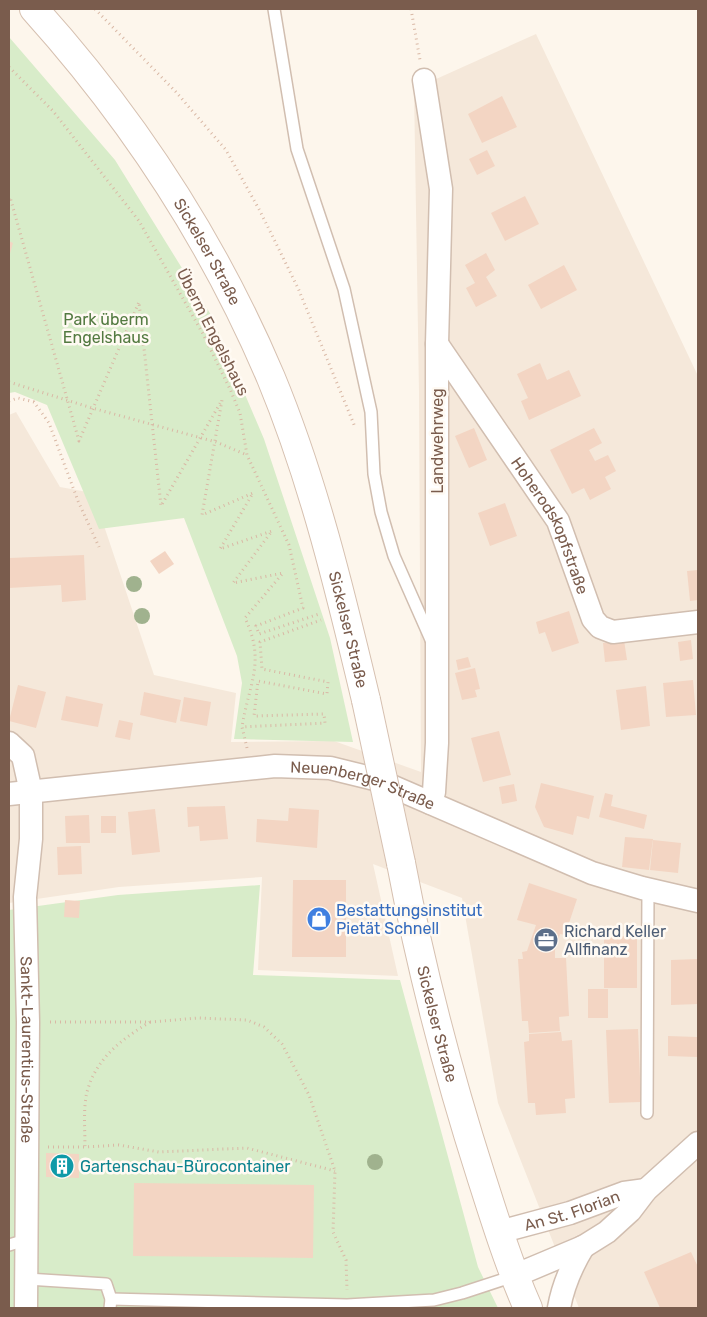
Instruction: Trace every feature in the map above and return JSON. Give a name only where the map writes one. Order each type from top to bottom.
[{"type":"main road","name":"Sickelser Straße","points":[[34,9],[102,88],[190,216],[242,314],[271,378],[311,490],[328,547],[366,700],[419,957],[443,1050],[499,1232],[514,1276],[528,1308]]},
{"type":"street","name":"Landwehrweg","points":[[424,80],[441,189],[437,344],[437,756],[434,792],[431,803]]},
{"type":"street","name":"Hoherodskopfstraße","points":[[437,344],[558,521],[593,619],[600,628],[614,632],[698,622]]},
{"type":"street","name":"Sankt-Laurentius-Straße","points":[[9,743],[23,756],[20,793],[32,839],[24,897],[28,1022],[27,1147],[17,1242],[27,1279],[26,1308]]},
{"type":"street","name":"Neuenberger Straße","points":[[20,793],[276,766],[330,768],[375,779],[592,873],[698,901]]},
{"type":"street","name":"An St. Florian","points":[[514,1276],[583,1247],[619,1222],[646,1190],[698,1143]]},
{"type":"street","name":"An St. Florian","points":[[499,1232],[579,1210],[624,1193],[646,1190]]},
{"type":"street","name":"An St. Florian","points":[[559,1308],[562,1291],[570,1269],[583,1247]]},
{"type":"lane","points":[[274,9],[297,149],[344,289],[371,412],[374,474],[381,512],[394,556],[438,654]]},
{"type":"lane","points":[[647,1113],[648,889]]},
{"type":"lane","points":[[27,1279],[106,1284],[111,1304],[347,1305],[434,1300],[514,1276]]},
{"type":"path","points":[[95,9],[176,92],[226,150],[260,211],[298,288],[355,428]]},
{"type":"path","points":[[411,9],[424,80]]},
{"type":"path","name":"Überm Engelshaus","points":[[9,67],[54,111],[139,221],[203,334],[230,388],[240,413],[247,455],[289,545],[303,608],[256,626]]},
{"type":"path","points":[[9,199],[10,197],[79,441],[138,302],[161,506],[222,400],[202,516],[253,493],[220,549],[272,530],[233,583],[283,573],[245,618],[256,648],[256,674],[242,727],[250,769]]},
{"type":"path","points":[[9,382],[92,408],[216,442],[247,455]]},
{"type":"path","points":[[9,401],[18,398],[34,402],[49,423],[78,501],[99,547]]},
{"type":"path","points":[[242,727],[325,724],[324,714],[254,716],[258,681],[326,694],[328,682],[262,668],[260,642],[322,621],[319,612],[259,634],[256,626],[250,629]]},
{"type":"path","points":[[28,1022],[151,1022],[198,1018],[248,1020],[264,1027],[282,1044],[309,1095],[335,1172],[333,1232],[346,1260],[347,1305]]},
{"type":"path","points":[[85,1147],[87,1092],[103,1058],[124,1038],[151,1022]]},
{"type":"path","points":[[27,1147],[119,1145],[159,1152],[247,1148],[335,1172]]},
{"type":"shaded area","points":[[536,34],[698,376],[698,1308],[579,1308],[498,1103],[462,898],[373,864],[398,976],[258,970],[262,877],[119,887],[9,903],[9,415],[16,412],[60,487],[93,493],[154,675],[236,693],[231,742],[334,741],[421,772],[419,392],[414,89]]},
{"type":"green space","name":"Park überm Engelshaus","points":[[9,37],[115,160],[211,315],[264,439],[330,638],[353,742],[234,739],[242,683],[237,656],[184,518],[99,529],[47,405],[15,392],[9,393]]},
{"type":"green space","points":[[260,885],[253,975],[400,980],[478,1267],[498,1308],[9,1308],[9,910],[118,895]]},
{"type":"building","points":[[502,96],[517,127],[482,143],[468,114]]},
{"type":"building","points":[[487,150],[495,166],[477,175],[469,159]]},
{"type":"building","points":[[525,196],[539,224],[505,241],[491,213]]},
{"type":"building","points":[[9,241],[13,243],[9,257]]},
{"type":"building","points":[[486,253],[495,270],[486,277],[497,296],[476,307],[466,288],[475,283],[465,265]]},
{"type":"building","points":[[564,265],[577,290],[541,309],[528,285]]},
{"type":"building","points":[[540,363],[547,380],[569,370],[581,396],[529,420],[521,401],[528,398],[517,374]]},
{"type":"building","points":[[474,428],[487,460],[469,468],[455,436]]},
{"type":"building","points":[[594,428],[602,443],[589,450],[595,461],[608,455],[616,471],[605,477],[611,489],[590,500],[584,488],[572,494],[550,450]]},
{"type":"building","points":[[505,503],[517,536],[490,546],[478,513]]},
{"type":"building","points":[[165,551],[174,564],[159,574],[150,561]]},
{"type":"building","points":[[84,555],[86,600],[62,602],[61,585],[9,588],[9,558]]},
{"type":"building","points":[[698,570],[698,600],[690,601],[687,571]]},
{"type":"building","points":[[569,611],[579,643],[552,652],[545,632],[539,634],[536,622]]},
{"type":"building","points":[[624,640],[627,660],[605,662],[603,643]]},
{"type":"building","points":[[691,640],[693,659],[680,661],[678,642]]},
{"type":"building","points":[[468,657],[471,667],[458,670],[456,660]]},
{"type":"building","points":[[475,668],[480,689],[475,690],[477,697],[462,700],[455,673]]},
{"type":"building","points":[[693,680],[696,715],[666,717],[663,683]]},
{"type":"building","points":[[18,685],[46,692],[36,728],[9,721]]},
{"type":"building","points":[[646,686],[650,726],[621,730],[616,690]]},
{"type":"building","points":[[144,692],[181,700],[176,723],[140,715]]},
{"type":"building","points":[[66,696],[103,704],[98,727],[61,720]]},
{"type":"building","points":[[184,697],[211,702],[207,726],[180,721]]},
{"type":"building","points":[[119,720],[133,723],[130,740],[115,737]]},
{"type":"building","points":[[499,731],[511,775],[483,782],[471,738]]},
{"type":"building","points":[[541,783],[594,796],[589,819],[577,816],[573,835],[544,827],[535,807]]},
{"type":"building","points":[[514,784],[517,801],[502,804],[499,787]]},
{"type":"building","points":[[605,793],[613,795],[611,806],[647,815],[644,829],[599,817]]},
{"type":"building","points":[[225,806],[228,839],[200,841],[199,826],[188,827],[187,807]]},
{"type":"building","points":[[289,808],[319,810],[317,848],[256,842],[257,819],[288,821]]},
{"type":"building","points":[[155,809],[160,852],[132,855],[128,812]]},
{"type":"building","points":[[89,815],[90,843],[66,843],[65,816]]},
{"type":"building","points":[[101,816],[116,816],[116,833],[101,833]]},
{"type":"building","points":[[625,837],[653,839],[649,870],[622,867]]},
{"type":"building","points":[[653,840],[681,843],[678,873],[650,870]]},
{"type":"building","points":[[81,846],[82,874],[58,875],[57,847]]},
{"type":"building","name":"Bestattungsinstitut Pietät Schnell","points":[[293,880],[346,880],[346,957],[292,957]]},
{"type":"building","points":[[529,883],[577,899],[565,935],[560,934],[555,950],[555,958],[566,958],[569,1016],[559,1017],[560,1031],[529,1033],[528,1021],[522,1021],[518,959],[523,959],[522,952],[527,951],[536,925],[517,920]]},
{"type":"building","points":[[65,900],[80,901],[79,918],[64,917]]},
{"type":"building","points":[[604,936],[637,936],[637,988],[604,988]]},
{"type":"building","points":[[698,959],[698,1004],[671,1005],[671,960]]},
{"type":"building","points":[[588,989],[608,989],[608,1018],[588,1018]]},
{"type":"building","points":[[638,1029],[641,1102],[609,1103],[606,1030]]},
{"type":"building","points":[[561,1032],[562,1041],[572,1040],[575,1098],[565,1099],[566,1113],[536,1115],[535,1103],[528,1103],[524,1042],[529,1041],[529,1034]]},
{"type":"building","points":[[668,1036],[697,1037],[697,1057],[668,1056]]},
{"type":"building","name":"Gartenschau-Bürocontainer","points":[[46,1153],[79,1154],[79,1178],[46,1177]]},
{"type":"building","points":[[134,1183],[314,1185],[313,1258],[133,1256]]},
{"type":"building","points":[[691,1252],[698,1267],[698,1308],[660,1308],[644,1272]]},
{"type":"place","name":"Bestattungsinstitut Pietät Schnell","points":[[319,919]]},
{"type":"place","name":"Richard Keller Allfinanz","points":[[546,940]]},
{"type":"place","name":"Gartenschau-Bürocontainer","points":[[62,1166]]}]
